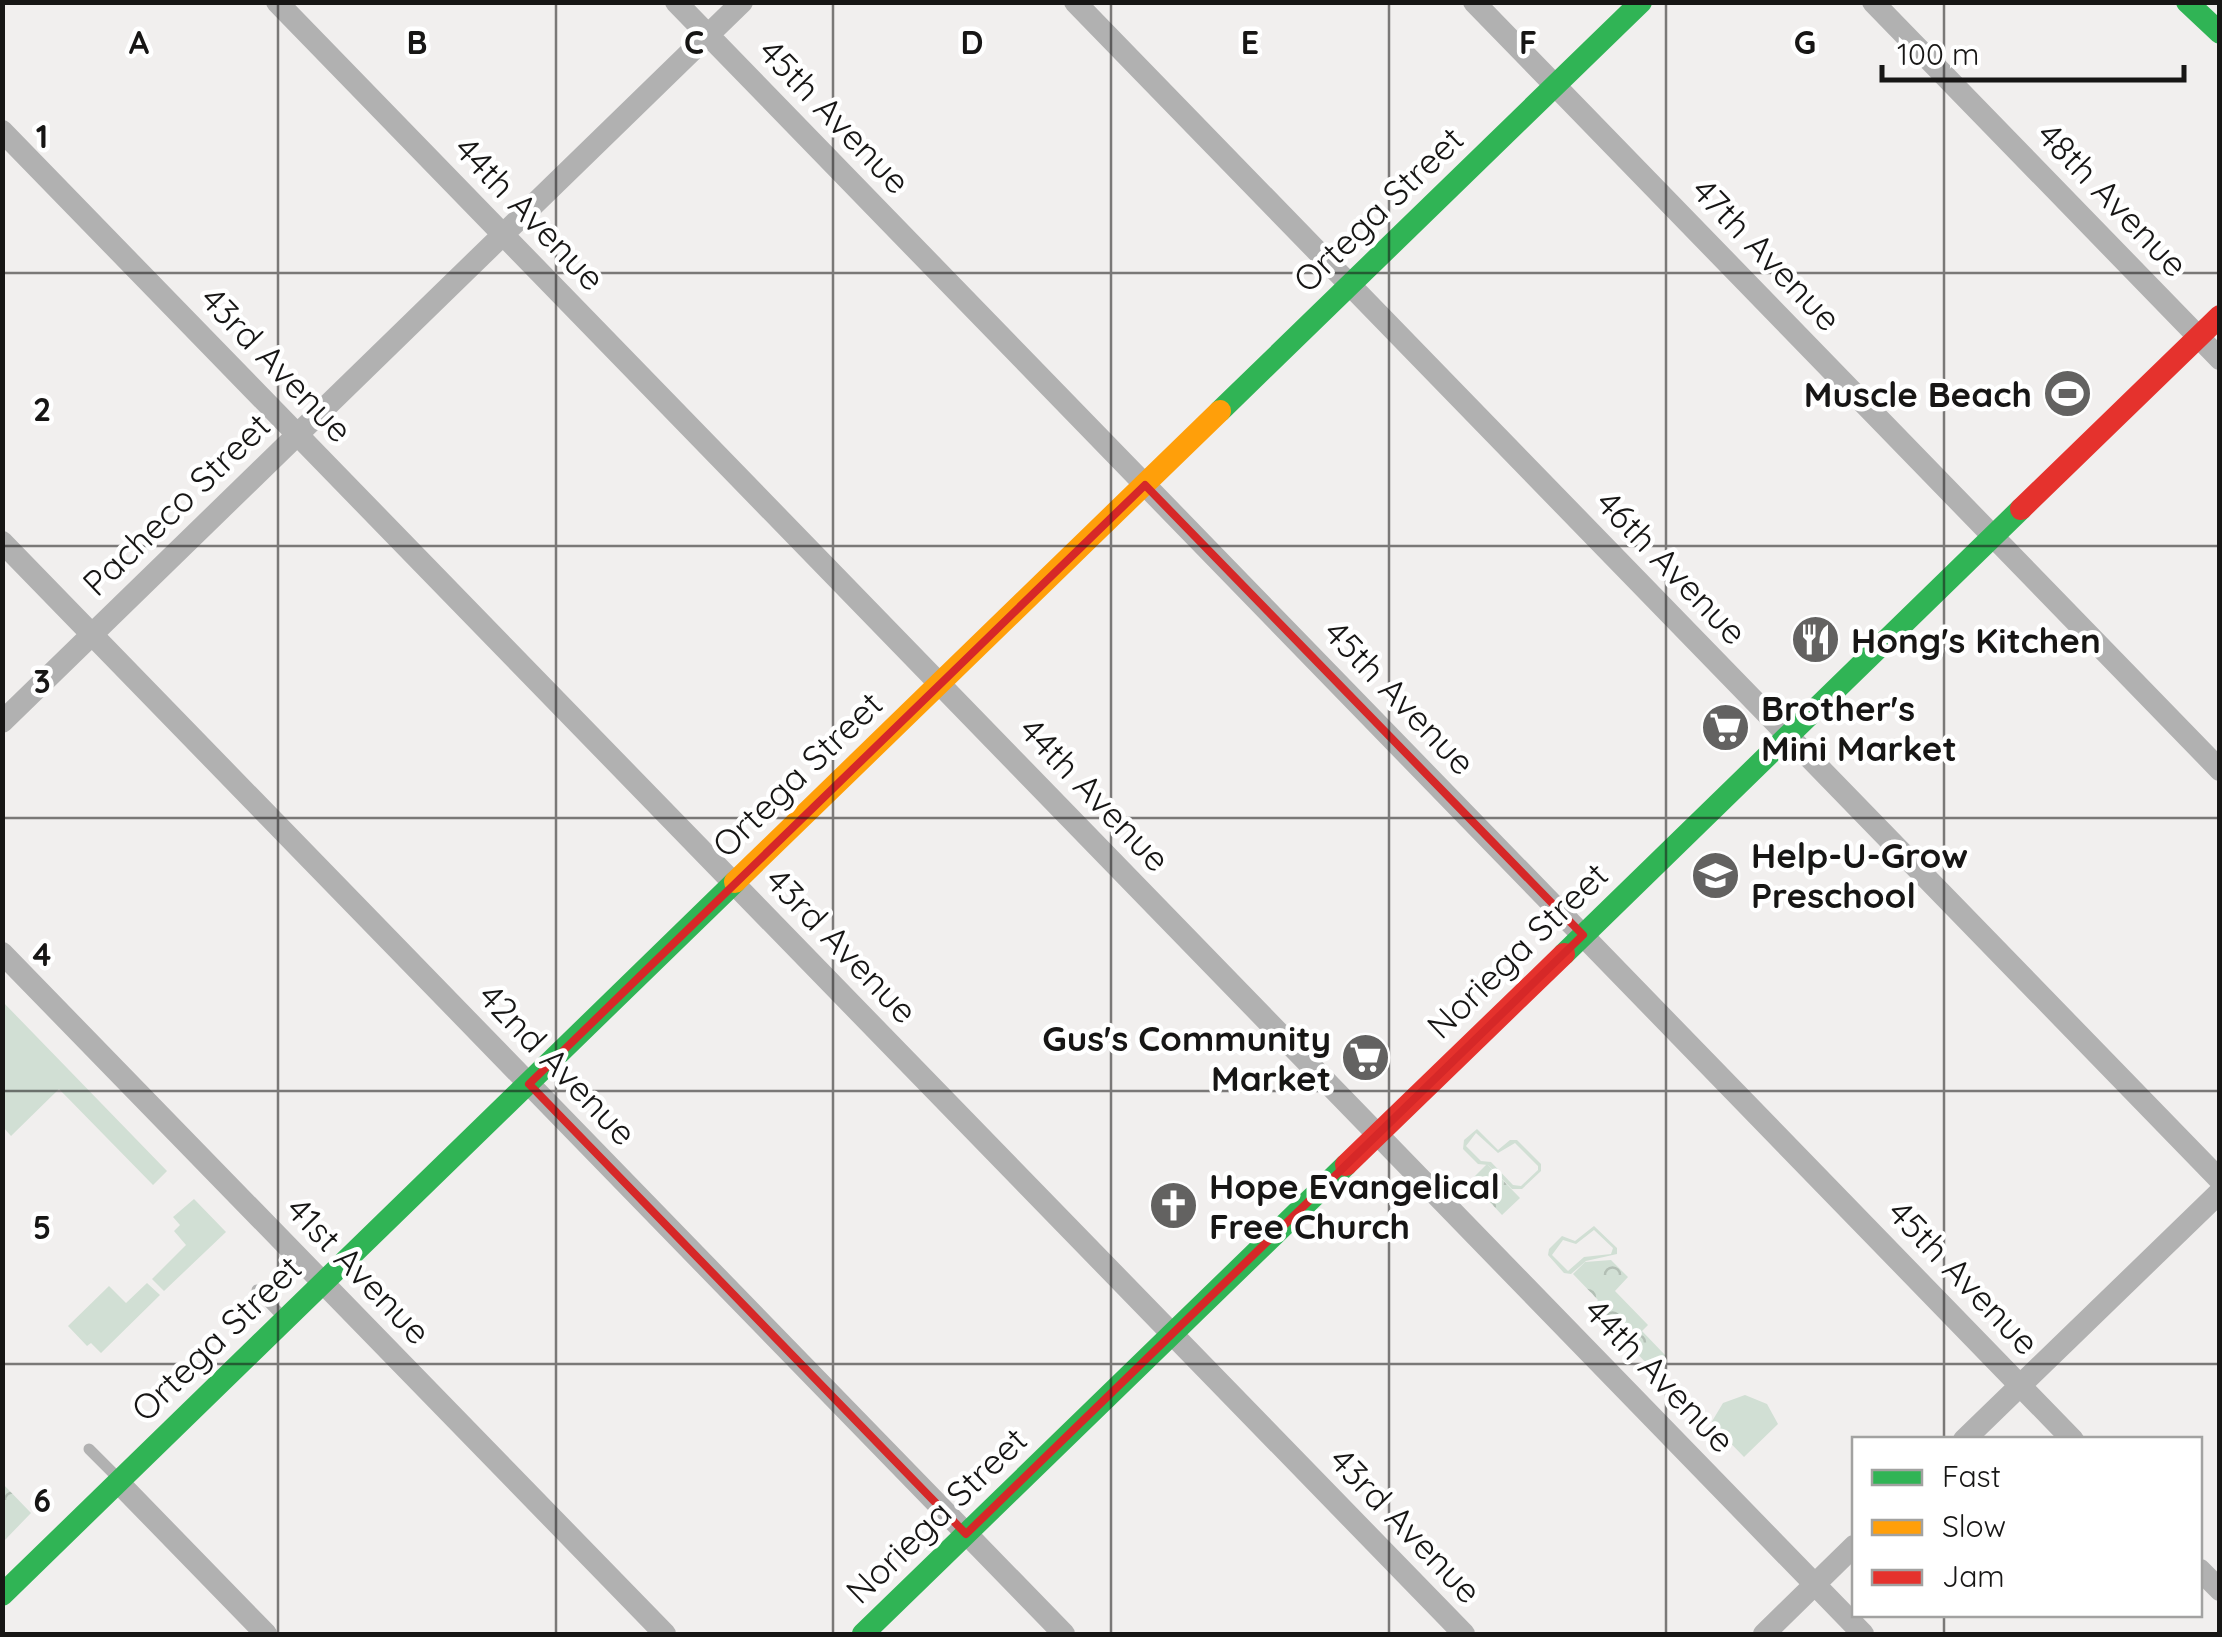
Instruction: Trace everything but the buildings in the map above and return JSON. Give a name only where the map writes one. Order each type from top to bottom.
[{"type":"street","name":"44th Avenue","points":[[277,2],[1863,1634]]},
{"type":"street","name":"45th Avenue","points":[[676,2],[2070,1437]]},
{"type":"street","name":"Pacheco Street","points":[[2,722],[742,2]]},
{"type":"street","name":"46th Avenue","points":[[1075,2],[2220,1180]]},
{"type":"street","name":"47th Avenue","points":[[1474,2],[2220,770]]},
{"type":"street","name":"Ortega Street","points":[[2,1595],[1641,2]]},
{"type":"street","name":"48th Avenue","points":[[1874,2],[2220,358]]},
{"type":"street","points":[[2187,2],[2220,33]]},
{"type":"street","name":"43rd Avenue","points":[[2,131],[1464,1634]]},
{"type":"street","name":"Noriega Street","points":[[863,1634],[2220,316]]},
{"type":"street","name":"42nd Avenue","points":[[2,542],[1064,1634]]},
{"type":"street","name":"41st Avenue","points":[[2,953],[665,1634]]},
{"type":"street","points":[[1967,1437],[2220,1192]]},
{"type":"street","points":[[119,1482],[266,1634]]},
{"type":"street","points":[[1764,1634],[1852,1548]]},
{"type":"street","points":[[2202,1572],[2220,1590]]},
{"type":"lane","points":[[257,1290],[286,1320]]},
{"type":"lane","points":[[89,1449],[119,1482]]},
{"type":"highlighted area","points":[[1145,485],[1583,935],[966,1534],[529,1084]]},
{"type":"green space","points":[[2,1001],[167,1171],[153,1185],[59,1089],[11,1136],[3,1127]]},
{"type":"green space","points":[[1477,1129],[1498,1150],[1510,1140],[1517,1140],[1541,1164],[1541,1171],[1522,1189],[1512,1189],[1488,1165],[1478,1164],[1463,1149],[1464,1140]],"holes":[[[1476,1133],[1498,1153],[1515,1143],[1538,1170],[1521,1186],[1513,1185],[1491,1162],[1481,1161],[1466,1146]]]},
{"type":"green space","points":[[1487,1164],[1520,1198],[1502,1215],[1470,1181]]},
{"type":"green space","points":[[194,1199],[226,1232],[164,1291],[152,1279],[186,1245],[174,1231],[180,1225],[173,1217]]},
{"type":"green space","points":[[1594,1226],[1617,1248],[1617,1254],[1586,1261],[1571,1274],[1564,1273],[1548,1255],[1549,1249],[1562,1236],[1575,1241]],"holes":[[[1594,1230],[1613,1248],[1611,1254],[1584,1257],[1568,1271],[1552,1255],[1563,1240],[1576,1244]]]},
{"type":"green space","points":[[1611,1260],[1628,1277],[1615,1291],[1648,1325],[1642,1331],[1666,1356],[1653,1370],[1592,1307],[1598,1300],[1573,1274],[1585,1262]]},
{"type":"green space","points":[[147,1283],[160,1295],[101,1353],[91,1343],[87,1346],[68,1326],[109,1286],[126,1303]]},
{"type":"green space","points":[[1745,1395],[1767,1404],[1778,1424],[1744,1457],[1711,1423],[1723,1403]]},
{"type":"green space","points":[[3,1484],[31,1513],[3,1542]]},
{"type":"traffic: fast","points":[[1220,411],[1641,2]]},
{"type":"traffic: fast","points":[[2187,2],[2220,33]]},
{"type":"traffic: fast","points":[[1564,954],[2021,509]]},
{"type":"traffic: fast","points":[[2,1595],[735,882]]},
{"type":"traffic: fast","points":[[863,1634],[1346,1165]]},
{"type":"traffic: slow","points":[[735,882],[1220,411]]},
{"type":"traffic: jam","points":[[2021,509],[2220,316]]},
{"type":"traffic: jam","points":[[1346,1165],[1564,954]]},
{"type":"place","name":"Muscle Beach","points":[[2067,394]]},
{"type":"place","name":"Hong's Kitchen","points":[[1816,640]]},
{"type":"place","name":"Brother's Mini Market","points":[[1726,728]]},
{"type":"place","name":"Help-U-Grow Preschool","points":[[1716,875]]},
{"type":"place","name":"Gus's Community Market","points":[[1366,1058]]},
{"type":"place","name":"Hope Evangelical Free Church","points":[[1174,1206]]}]
